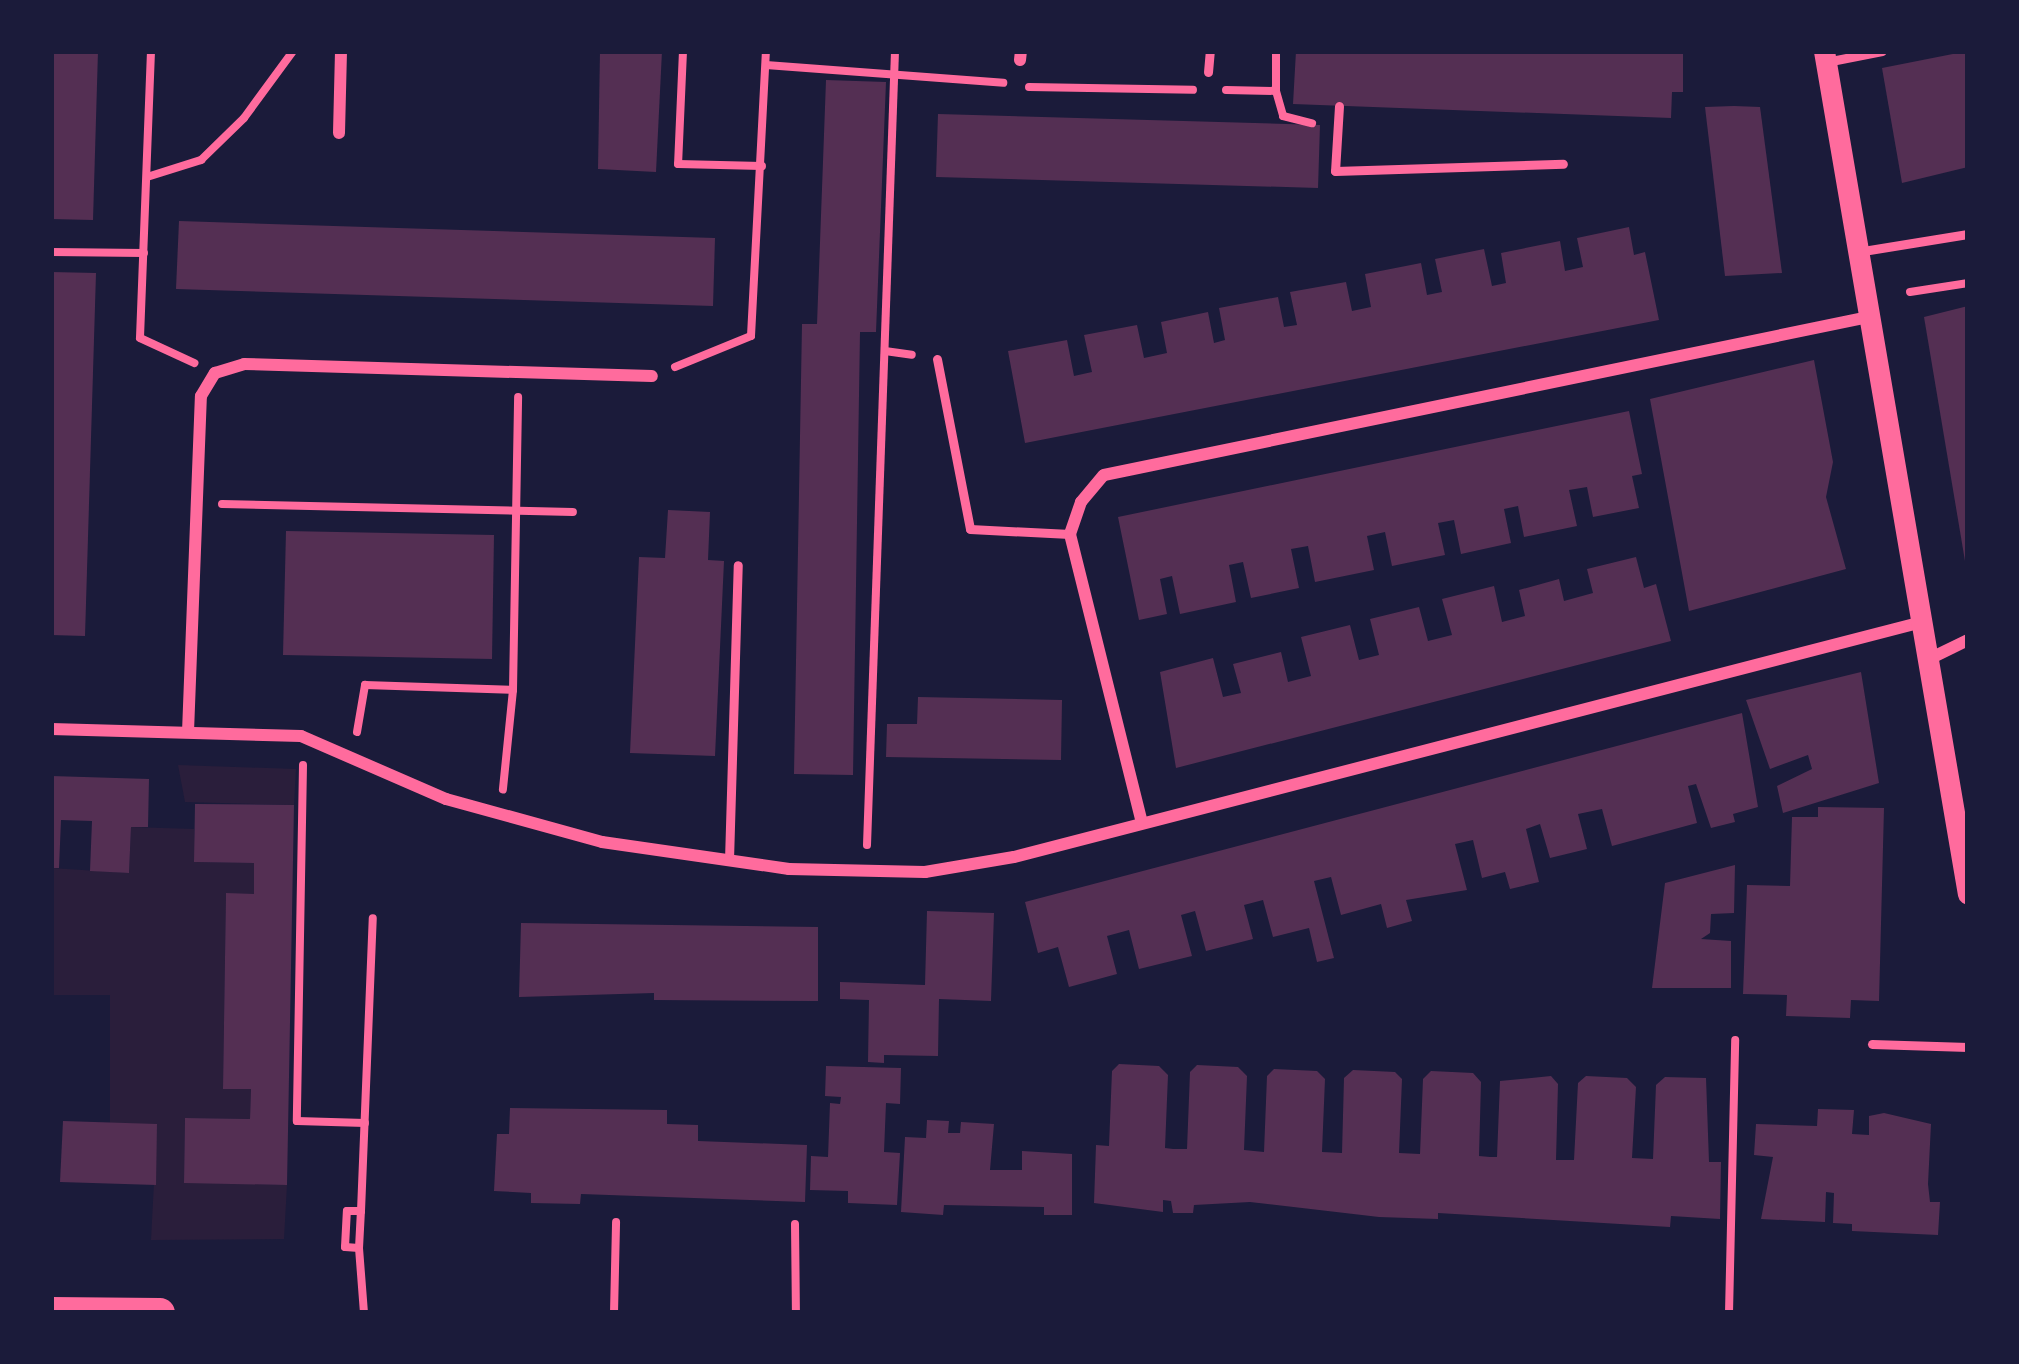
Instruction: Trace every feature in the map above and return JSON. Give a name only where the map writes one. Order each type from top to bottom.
[{"type":"main road","points":[[51,1312],[160,1313]]},
{"type":"street","points":[[339,133],[341,51]]},
{"type":"street","points":[[1825,56],[1863,251],[1968,890]]},
{"type":"street","points":[[1142,823],[1070,534],[1092,488],[1125,468],[1874,316]]},
{"type":"street","points":[[188,732],[201,396],[215,373],[244,364],[652,376]]},
{"type":"street","points":[[51,729],[310,740],[495,815],[657,850],[729,860],[925,872],[1014,857],[1923,622]]},
{"type":"street","points":[[1929,658],[1968,640]]},
{"type":"lane","points":[[1208,72],[1210,51]]},
{"type":"lane","points":[[1825,56],[1882,51]]},
{"type":"lane","points":[[1340,106],[1335,172],[1563,164]]},
{"type":"lane","points":[[1863,251],[1968,233]]},
{"type":"lane","points":[[938,359],[970,529],[1070,534]]},
{"type":"lane","points":[[729,860],[739,565]]},
{"type":"lane","points":[[1872,1045],[1968,1047]]},
{"type":"path","points":[[151,51],[140,338],[215,373]]},
{"type":"path","points":[[146,177],[201,160],[244,118],[293,51]]},
{"type":"path","points":[[683,51],[678,164],[762,166]]},
{"type":"path","points":[[652,376],[751,336],[766,51]]},
{"type":"path","points":[[866,871],[895,51]]},
{"type":"path","points":[[1276,51],[1276,91],[1283,116],[1317,125]]},
{"type":"path","points":[[1015,85],[1021,56]]},
{"type":"path","points":[[766,64],[894,69],[1015,85],[1276,91]]},
{"type":"path","points":[[51,252],[144,253]]},
{"type":"path","points":[[1910,292],[1968,283]]},
{"type":"path","points":[[495,815],[511,761],[519,373]]},
{"type":"path","points":[[196,504],[573,512]]},
{"type":"path","points":[[348,756],[365,685],[513,690]]},
{"type":"path","points":[[310,740],[298,826],[297,1121],[365,1123]]},
{"type":"path","points":[[364,1313],[359,1248],[373,918]]},
{"type":"path","points":[[1730,1313],[1735,1040]]},
{"type":"path","points":[[359,1248],[344,1247],[346,1211],[361,1211]]},
{"type":"path","points":[[614,1313],[616,1222]]},
{"type":"path","points":[[795,1224],[796,1313]]},
{"type":"shaded area","points":[[178,765],[296,769],[294,805],[185,802]]},
{"type":"shaded area","points":[[131,827],[194,829],[195,862],[254,863],[254,894],[226,894],[223,1088],[251,1089],[250,1119],[185,1118],[184,1182],[287,1185],[284,1239],[151,1240],[157,1125],[110,1123],[110,995],[51,995],[51,868],[129,873]]},
{"type":"building","points":[[51,51],[98,51],[93,220],[51,219]]},
{"type":"building","points":[[600,51],[662,51],[656,172],[598,169]]},
{"type":"building","points":[[1296,51],[1683,52],[1683,92],[1672,92],[1671,118],[1293,104]]},
{"type":"building","points":[[1968,51],[1968,167],[1902,183],[1882,68]]},
{"type":"building","points":[[826,80],[886,82],[876,332],[860,332],[853,775],[794,774],[802,324],[817,324]]},
{"type":"building","points":[[1705,107],[1760,107],[1782,273],[1725,276]]},
{"type":"building","points":[[938,114],[1320,125],[1318,188],[936,177]]},
{"type":"building","points":[[179,221],[715,238],[713,306],[176,289]]},
{"type":"building","points":[[1629,227],[1634,255],[1645,252],[1659,320],[1025,443],[1008,351],[1067,340],[1074,376],[1092,372],[1084,335],[1137,325],[1144,358],[1167,353],[1161,322],[1208,312],[1214,343],[1225,340],[1219,308],[1278,297],[1284,327],[1297,325],[1290,292],[1346,282],[1352,311],[1371,307],[1365,274],[1421,263],[1427,295],[1442,292],[1435,259],[1484,249],[1492,286],[1506,283],[1501,253],[1560,241],[1565,271],[1583,267],[1577,238]]},
{"type":"building","points":[[51,272],[96,273],[85,636],[51,635]]},
{"type":"building","points":[[1968,306],[1968,567],[1966,567],[1924,317]]},
{"type":"building","points":[[1814,360],[1833,462],[1826,497],[1846,569],[1689,611],[1650,399]]},
{"type":"building","points":[[1629,411],[1642,474],[1632,476],[1639,508],[1593,517],[1587,487],[1569,490],[1577,526],[1524,537],[1518,506],[1504,509],[1511,543],[1461,554],[1454,520],[1438,523],[1445,555],[1392,566],[1385,532],[1367,536],[1374,570],[1315,582],[1308,546],[1291,549],[1299,588],[1251,598],[1243,562],[1229,565],[1236,602],[1180,614],[1172,576],[1160,579],[1167,614],[1139,620],[1118,517]]},
{"type":"building","points":[[668,510],[710,512],[708,560],[724,561],[715,756],[630,753],[639,557],[665,558]]},
{"type":"building","points":[[286,531],[494,535],[492,659],[283,655]]},
{"type":"building","points":[[1636,557],[1644,588],[1656,584],[1671,641],[1176,768],[1160,672],[1213,658],[1223,697],[1241,693],[1233,664],[1281,652],[1288,682],[1311,676],[1301,637],[1350,625],[1359,660],[1379,655],[1370,619],[1419,607],[1428,641],[1452,635],[1442,599],[1494,586],[1502,622],[1525,616],[1519,590],[1559,579],[1564,601],[1593,593],[1587,569]]},
{"type":"building","points":[[1861,672],[1879,783],[1783,813],[1777,786],[1812,769],[1808,755],[1770,769],[1746,700]]},
{"type":"building","points":[[918,697],[1062,700],[1061,760],[886,757],[887,724],[917,724]]},
{"type":"building","points":[[1742,713],[1758,807],[1733,814],[1735,822],[1711,828],[1696,784],[1688,786],[1697,823],[1612,846],[1602,809],[1578,814],[1587,849],[1550,858],[1540,824],[1526,829],[1539,882],[1510,889],[1505,872],[1482,878],[1473,840],[1455,844],[1467,890],[1406,900],[1412,921],[1387,928],[1381,904],[1341,915],[1331,877],[1314,881],[1334,958],[1317,962],[1309,928],[1273,937],[1263,900],[1244,905],[1253,939],[1206,951],[1195,911],[1181,915],[1192,956],[1139,969],[1129,930],[1107,936],[1117,974],[1069,987],[1058,947],[1038,953],[1025,902]]},
{"type":"building","points":[[51,776],[149,779],[148,827],[131,827],[129,873],[90,871],[92,821],[61,820],[59,868],[51,868]]},
{"type":"building","points":[[195,804],[294,805],[287,1185],[184,1183],[185,1118],[250,1119],[251,1089],[223,1089],[226,893],[254,894],[254,863],[194,862]]},
{"type":"building","points":[[1818,807],[1884,808],[1879,1001],[1851,1000],[1850,1018],[1786,1016],[1787,995],[1743,994],[1747,885],[1790,886],[1792,817],[1818,817]]},
{"type":"building","points":[[1735,865],[1734,913],[1711,914],[1710,933],[1701,939],[1731,941],[1731,988],[1652,988],[1665,883]]},
{"type":"building","points":[[927,911],[994,913],[991,1001],[939,999],[938,1056],[884,1055],[884,1063],[868,1062],[869,1000],[840,999],[840,982],[925,985]]},
{"type":"building","points":[[521,923],[818,927],[818,1001],[654,1000],[654,993],[519,997]]},
{"type":"building","points":[[1119,1064],[1159,1066],[1168,1075],[1165,1148],[1173,1149],[1187,1149],[1190,1072],[1197,1065],[1238,1067],[1247,1076],[1244,1150],[1264,1152],[1267,1076],[1274,1069],[1317,1071],[1325,1079],[1322,1152],[1342,1153],[1344,1078],[1353,1070],[1395,1072],[1402,1079],[1399,1153],[1420,1154],[1423,1079],[1431,1071],[1473,1073],[1481,1082],[1479,1156],[1490,1157],[1497,1157],[1500,1081],[1551,1076],[1558,1084],[1556,1160],[1574,1160],[1578,1083],[1586,1076],[1627,1078],[1636,1087],[1632,1158],[1653,1159],[1656,1085],[1665,1077],[1706,1078],[1709,1162],[1721,1162],[1720,1219],[1671,1216],[1670,1227],[1438,1213],[1438,1219],[1379,1217],[1250,1202],[1194,1205],[1193,1213],[1173,1213],[1171,1201],[1163,1200],[1163,1212],[1094,1203],[1096,1145],[1109,1146],[1112,1071]]},
{"type":"building","points":[[826,1066],[901,1068],[900,1104],[886,1103],[884,1152],[900,1153],[897,1205],[848,1203],[848,1191],[810,1190],[811,1156],[828,1157],[830,1103],[840,1104],[841,1097],[825,1096]]},
{"type":"building","points":[[510,1108],[667,1110],[667,1124],[698,1125],[698,1141],[807,1145],[805,1202],[581,1194],[580,1204],[531,1203],[531,1193],[494,1191],[497,1134],[509,1134]]},
{"type":"building","points":[[1818,1109],[1854,1110],[1852,1134],[1869,1135],[1869,1116],[1884,1113],[1931,1124],[1928,1184],[1930,1202],[1940,1202],[1938,1235],[1852,1231],[1852,1224],[1833,1223],[1834,1193],[1826,1192],[1825,1222],[1761,1219],[1773,1157],[1754,1155],[1756,1124],[1817,1126]]},
{"type":"building","points":[[927,1120],[949,1121],[948,1133],[960,1133],[961,1122],[994,1124],[990,1170],[1022,1170],[1022,1151],[1072,1154],[1072,1215],[1044,1215],[1044,1207],[944,1205],[943,1215],[901,1212],[905,1137],[926,1138]]},
{"type":"building","points":[[63,1121],[157,1124],[156,1185],[60,1182]]}]
